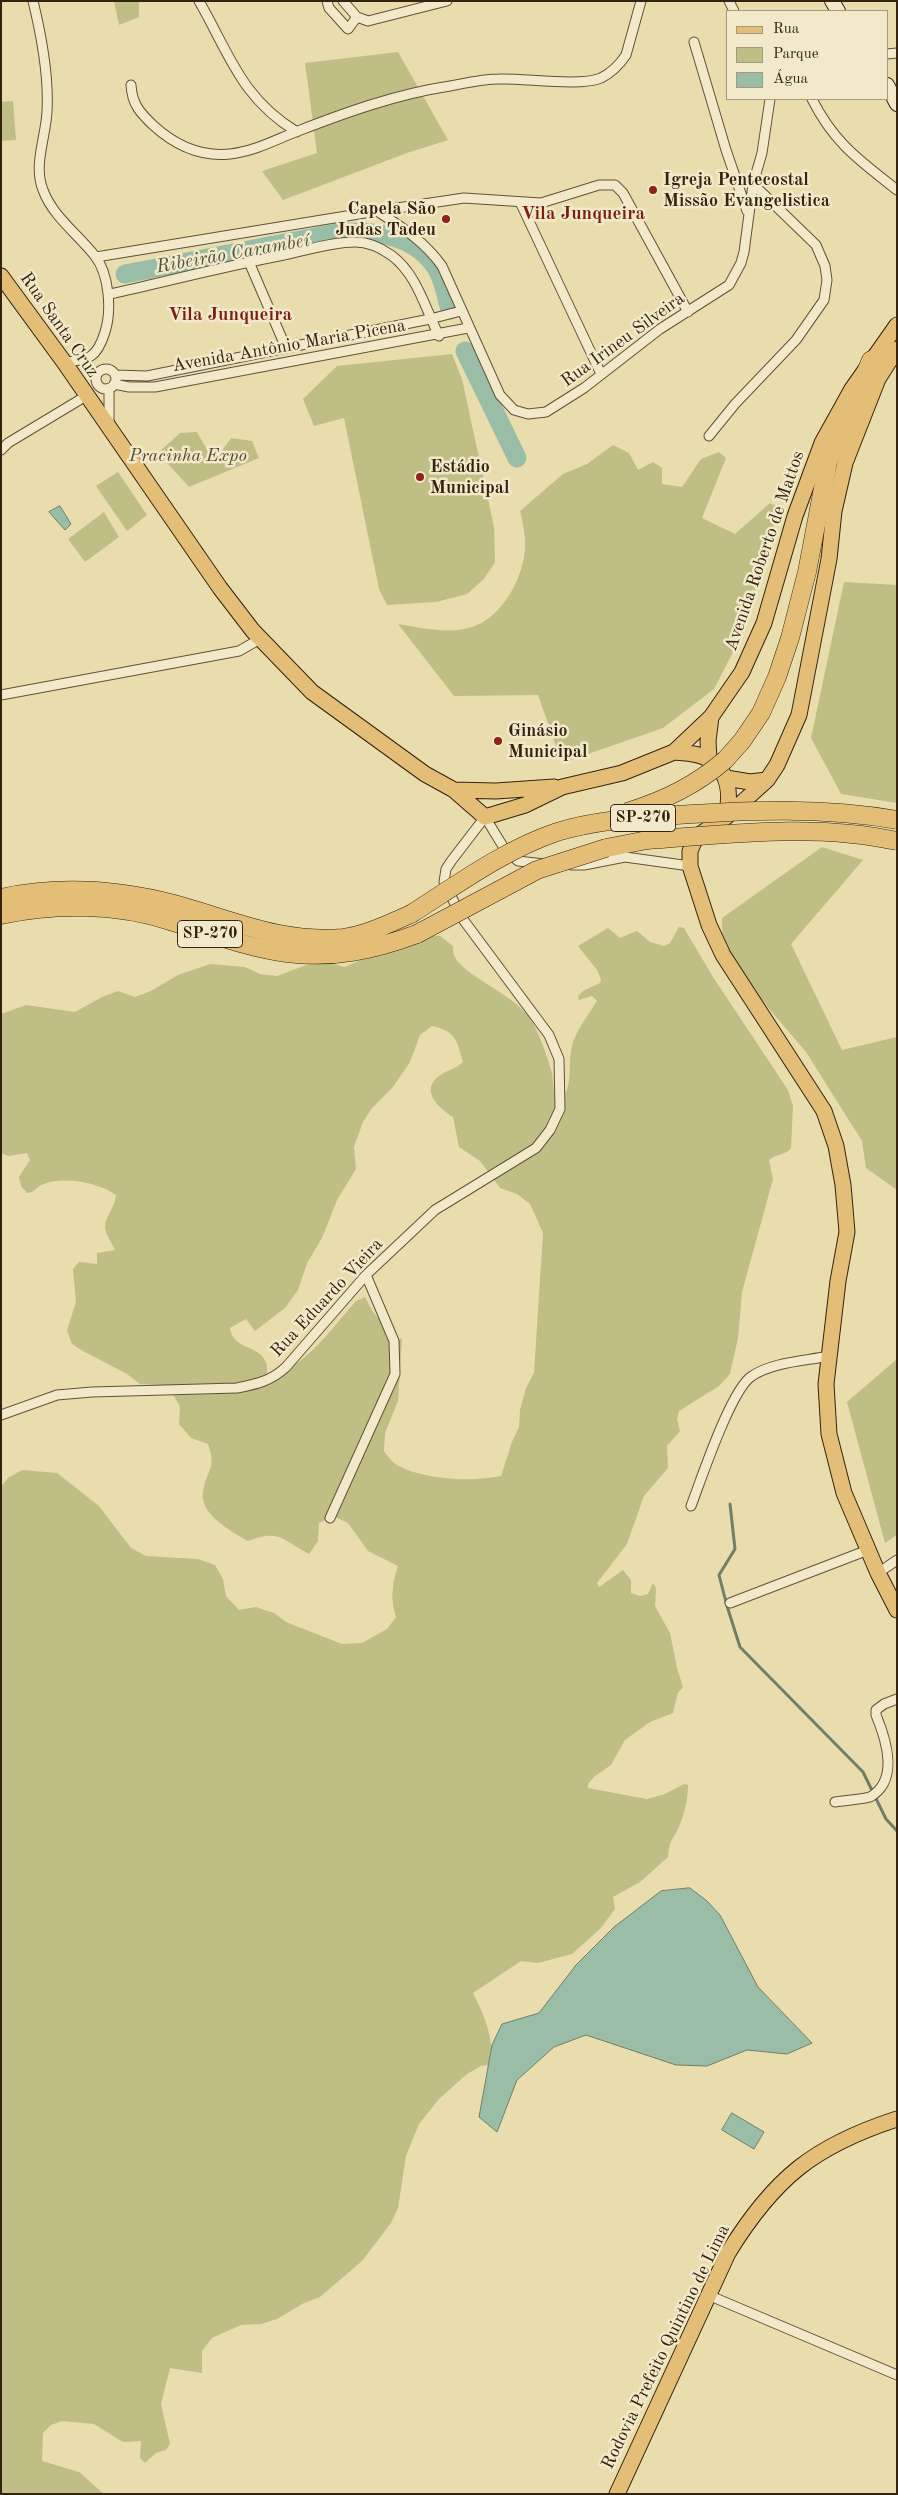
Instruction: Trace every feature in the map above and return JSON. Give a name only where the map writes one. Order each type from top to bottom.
[{"type":"highway","points":[[591,823],[656,803],[678,793],[708,775],[717,759],[742,741],[762,713],[790,638],[807,572],[828,462],[871,360]]},
{"type":"highway","name":"SP-270","points":[[1,898],[62,889],[102,890],[175,905],[254,930],[283,936],[314,939],[346,938],[411,914],[489,864],[519,848],[556,833],[591,823],[766,810],[814,811],[897,820]]},
{"type":"highway","name":"SP-270","points":[[1,915],[58,908],[96,908],[131,912],[168,920],[255,947],[287,953],[356,952],[417,934],[537,870],[606,848],[647,840],[762,832],[850,834],[897,841]]},
{"type":"main road","name":"Rua Santa Cruz","points":[[1,276],[64,362],[220,588],[260,639],[312,692],[425,774],[454,790],[485,817]]},
{"type":"main road","name":"Avenida Roberto de Mattos","points":[[485,817],[525,805],[562,787],[622,773],[674,752],[711,717],[742,672],[764,623],[794,516],[822,443],[838,412],[871,360],[897,325]]},
{"type":"main road","name":"SP-270","points":[[690,866],[690,852],[696,837],[726,817],[767,780],[777,765],[800,715],[822,602],[834,511],[845,464],[878,379],[897,349]]},
{"type":"main road","points":[[711,717],[708,741],[726,778],[730,800],[726,817]]},
{"type":"main road","points":[[674,752],[717,759]]},
{"type":"main road","points":[[726,778],[750,782],[767,780]]},
{"type":"main road","points":[[454,790],[520,790],[562,787]]},
{"type":"main road","points":[[690,866],[709,925],[723,954],[824,1111],[836,1146],[843,1185],[847,1232],[838,1281],[826,1384],[829,1434],[844,1493],[878,1573],[897,1610]]},
{"type":"main road","name":"Rodovia Prefeito Quintino de Lima","points":[[617,2494],[708,2295],[728,2253],[746,2222],[792,2172],[827,2147],[897,2119]]},
{"type":"street","points":[[33,1],[46,86],[47,111],[40,170],[43,190],[69,229],[96,257],[110,294],[109,321],[102,343],[91,357],[82,361],[64,362]]},
{"type":"street","points":[[199,1],[235,69],[252,95],[264,109],[297,132]]},
{"type":"street","points":[[327,1],[329,8],[348,29],[357,17]]},
{"type":"street","points":[[342,1],[357,17],[368,21],[447,1]]},
{"type":"street","points":[[131,85],[133,102],[140,113],[161,133],[188,150],[228,154],[258,149],[297,132],[376,103],[417,92],[498,79],[574,81],[602,78],[622,62],[626,55],[641,1]]},
{"type":"street","points":[[694,42],[726,150],[748,214]]},
{"type":"street","points":[[888,87],[897,104]]},
{"type":"street","name":"Rua Irineu Silveira","points":[[377,211],[402,227],[432,252],[442,266],[468,328],[500,395],[514,410],[528,414],[546,412],[568,400],[660,329],[729,286],[741,263],[753,184],[762,153],[770,100]]},
{"type":"street","points":[[812,100],[821,117],[841,144],[897,190]]},
{"type":"street","points":[[709,436],[735,404],[796,340],[824,300],[827,280],[825,266],[816,245],[753,184]]},
{"type":"street","points":[[96,257],[464,198],[521,204],[541,203],[599,185],[615,185],[623,193],[688,312]]},
{"type":"street","points":[[521,204],[601,374]]},
{"type":"street","points":[[110,294],[249,262],[357,242],[379,247],[392,255],[419,288],[430,319],[439,336]]},
{"type":"street","points":[[249,262],[286,348]]},
{"type":"street","name":"Avenida Antônio Maria Picena","points":[[113,382],[430,319],[461,311]]},
{"type":"street","name":"Avenida Antônio Maria Picena","points":[[113,382],[129,388],[154,386],[439,336],[468,328]]},
{"type":"street","points":[[91,357],[100,371]]},
{"type":"street","points":[[100,371],[110,370],[113,382],[109,427]]},
{"type":"street","points":[[100,371],[97,376],[97,382],[103,388],[113,382]]},
{"type":"street","points":[[1,450],[8,443],[86,396]]},
{"type":"street","points":[[1,695],[239,651],[260,639]]},
{"type":"street","points":[[485,817],[504,848],[518,861],[552,865],[584,865],[625,857],[690,866]]},
{"type":"street","name":"Rua Eduardo Vieira","points":[[1,1416],[56,1395],[92,1392],[237,1388],[260,1384],[274,1378],[286,1368],[366,1275],[435,1210],[536,1148],[550,1130],[560,1109],[559,1059],[549,1035],[462,918],[444,882],[446,869],[485,817]]},
{"type":"street","points":[[330,1518],[395,1374],[394,1341],[366,1275]]},
{"type":"street","points":[[690,1506],[723,1427],[744,1383],[752,1376],[776,1366],[829,1356]]},
{"type":"street","points":[[730,1603],[868,1550]]},
{"type":"street","points":[[878,1573],[897,1560]]},
{"type":"street","points":[[835,1802],[869,1797],[886,1788],[894,1772],[895,1762],[876,1710],[884,1704],[897,1699]]},
{"type":"street","points":[[708,2295],[897,2375]]},
{"type":"green space","points":[[114,1],[139,1],[139,17],[119,25]]},
{"type":"green space","points":[[398,52],[448,140],[407,153],[283,200],[262,171],[317,153],[305,63]]},
{"type":"green space","points":[[13,101],[16,140],[1,141],[1,102]]},
{"type":"green space","name":"Estádio Municipal","points":[[452,354],[462,379],[494,527],[495,562],[484,579],[467,594],[436,602],[387,605],[379,589],[344,418],[314,426],[303,399],[337,366]]},
{"type":"green space","name":"Pracinha Expo","points":[[197,432],[214,462],[231,438],[252,441],[259,458],[189,487],[158,453],[180,433]]},
{"type":"green space","points":[[613,445],[629,453],[638,470],[653,462],[662,468],[662,484],[682,487],[701,459],[719,452],[726,458],[702,518],[735,534],[770,503],[785,510],[772,528],[745,629],[714,689],[663,728],[562,763],[538,695],[454,696],[398,624],[427,629],[456,630],[466,629],[485,621],[503,604],[516,583],[520,572],[525,540],[520,511],[563,474],[587,464]]},
{"type":"green space","points":[[118,472],[147,515],[127,531],[96,486]]},
{"type":"green space","points":[[104,512],[119,537],[85,562],[68,539]]},
{"type":"green space","points":[[844,582],[897,585],[897,803],[841,794],[811,738]]},
{"type":"green space","points":[[822,847],[863,860],[791,944],[842,1050],[897,1037],[897,1190],[866,1168],[862,1141],[806,1052],[723,955],[722,918]]},
{"type":"green space","points":[[679,927],[684,928],[713,977],[788,1090],[793,1106],[791,1148],[769,1160],[773,1179],[742,1292],[738,1338],[730,1374],[719,1386],[679,1411],[677,1419],[680,1431],[667,1446],[668,1468],[644,1496],[627,1544],[597,1583],[599,1587],[623,1570],[631,1580],[631,1593],[640,1596],[648,1594],[653,1583],[656,1588],[655,1606],[670,1633],[683,1687],[678,1693],[673,1713],[650,1722],[625,1740],[611,1765],[595,1776],[588,1784],[588,1788],[647,1799],[665,1794],[684,1784],[688,1785],[685,1810],[671,1841],[668,1857],[640,1882],[613,1897],[615,1909],[600,1929],[572,1954],[538,1963],[521,1961],[473,1993],[488,2028],[492,2055],[491,2065],[481,2066],[467,2074],[439,2099],[419,2124],[406,2156],[398,2208],[391,2223],[362,2261],[320,2297],[304,2303],[277,2319],[261,2324],[241,2325],[212,2338],[202,2351],[202,2373],[170,2368],[161,2404],[170,2444],[166,2450],[156,2453],[145,2463],[140,2458],[141,2441],[123,2442],[94,2424],[62,2421],[51,2425],[43,2433],[42,2461],[79,2472],[104,2494],[1,2494],[1,1487],[8,1478],[22,1470],[57,1473],[99,1506],[131,1548],[146,1556],[198,1559],[215,1565],[223,1579],[226,1596],[239,1610],[256,1607],[274,1613],[286,1622],[342,1644],[362,1643],[387,1629],[396,1617],[392,1591],[398,1566],[368,1551],[348,1523],[333,1516],[319,1523],[318,1541],[309,1554],[274,1536],[248,1541],[226,1527],[211,1515],[203,1500],[203,1492],[212,1459],[208,1444],[191,1438],[179,1424],[180,1406],[172,1393],[157,1385],[140,1384],[127,1374],[72,1344],[67,1330],[76,1302],[73,1269],[79,1262],[97,1264],[97,1253],[115,1250],[107,1236],[105,1227],[116,1195],[101,1187],[71,1181],[52,1182],[27,1193],[21,1186],[19,1177],[30,1160],[27,1153],[9,1156],[1,1153],[1,1014],[26,1005],[75,1012],[102,997],[118,991],[135,997],[151,991],[178,975],[210,964],[245,967],[260,974],[277,976],[309,964],[326,961],[344,967],[359,961],[387,937],[405,934],[440,936],[453,946],[454,956],[460,964],[512,1001],[529,1017],[545,1052],[552,1073],[554,1092],[559,1102],[564,1096],[569,1082],[574,1040],[597,1001],[592,996],[579,1000],[578,996],[583,991],[600,983],[601,979],[597,970],[578,946],[608,928],[620,938],[637,931],[650,942],[664,946],[670,943]],"holes":[[[432,1026],[451,1034],[454,1038],[463,1062],[442,1074],[433,1082],[431,1093],[434,1099],[453,1117],[459,1147],[480,1161],[500,1188],[517,1194],[530,1204],[543,1233],[534,1373],[526,1388],[520,1410],[519,1427],[501,1476],[489,1478],[462,1479],[420,1474],[397,1465],[384,1451],[385,1433],[398,1401],[402,1338],[397,1340],[373,1312],[365,1297],[356,1301],[308,1355],[296,1364],[271,1377],[267,1373],[266,1362],[262,1356],[236,1340],[230,1328],[246,1319],[255,1331],[285,1308],[298,1290],[307,1263],[322,1238],[337,1200],[356,1169],[354,1147],[363,1122],[372,1108],[393,1087],[410,1062],[420,1035]]]},
{"type":"green space","points":[[897,1359],[897,1535],[885,1543],[847,1402]]},
{"type":"water","points":[[60,506],[71,524],[65,530],[49,512]]},
{"type":"water","points":[[690,1888],[707,1901],[720,1915],[758,1987],[812,2043],[787,2054],[747,2050],[707,2066],[676,2065],[586,2035],[554,2047],[517,2080],[497,2132],[479,2117],[492,2045],[502,2024],[539,2013],[576,1965],[614,1927],[661,1891]]},
{"type":"water","points":[[732,2113],[764,2132],[754,2149],[722,2130]]},
{"type":"waterway","name":"Ribeirão Carambeí","points":[[125,274],[336,233],[365,232],[394,237],[420,250],[439,273],[450,310]]},
{"type":"waterway","points":[[465,351],[517,458]]},
{"type":"waterway","points":[[730,1504],[735,1549],[719,1575],[740,1647],[863,1772],[886,1819],[897,1831]]},
{"type":"place","name":"Igreja Pentecostal Missão Evangelistica","points":[[653,190]]},
{"type":"place","name":"Capela São Judas Tadeu","points":[[446,219]]},
{"type":"place","name":"Estádio Municipal","points":[[420,477]]},
{"type":"place","name":"Ginásio Municipal","points":[[498,741]]},
{"type":"district","name":"Vila Junqueira","points":[[583,214]]},
{"type":"district","name":"Vila Junqueira","points":[[230,315]]}]
